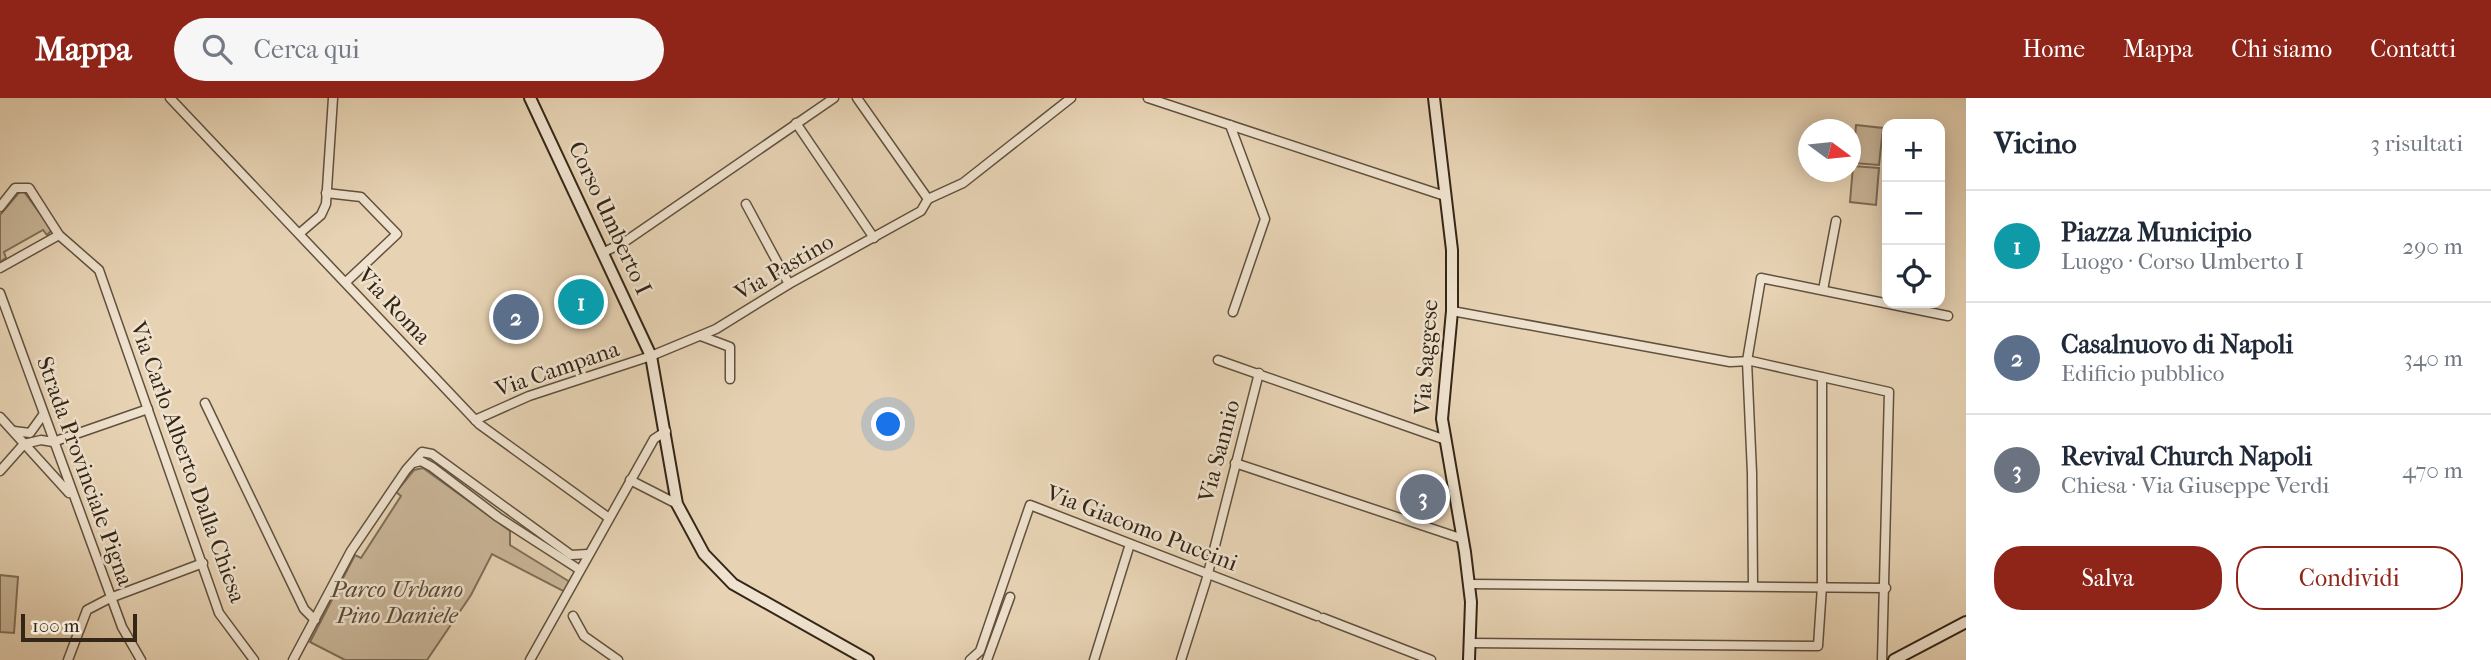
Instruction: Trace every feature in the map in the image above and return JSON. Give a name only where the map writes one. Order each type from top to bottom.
[{"type":"main road","name":"Corso Umberto I","points":[[530,98],[651,356],[677,504],[704,554],[733,584],[868,660]]},
{"type":"main road","name":"Via Saggese","points":[[1434,98],[1452,250],[1452,311],[1443,383],[1443,439],[1469,584],[1469,660]]},
{"type":"main road","points":[[1894,660],[1966,622]]},
{"type":"street","name":"Via Roma","points":[[170,98],[475,420],[609,518]]},
{"type":"street","points":[[300,233],[324,210],[333,98]]},
{"type":"street","points":[[604,252],[622,243],[834,98]]},
{"type":"street","points":[[857,98],[929,199]]},
{"type":"street","name":"Via Pastino","points":[[651,356],[701,336],[921,211],[929,199],[963,183],[1071,98]]},
{"type":"street","points":[[1148,98],[1445,196]]},
{"type":"street","points":[[796,123],[874,238]]},
{"type":"street","points":[[1230,125],[1265,219],[1233,312]]},
{"type":"street","points":[[0,207],[15,188],[26,186],[59,235],[0,268]]},
{"type":"street","points":[[326,193],[362,197],[397,234],[346,282]]},
{"type":"street","points":[[746,204],[789,284]]},
{"type":"street","points":[[1823,290],[1836,221]]},
{"type":"street","name":"Via Carlo Alberto Dalla Chiesa","points":[[59,235],[99,270],[219,613],[254,660]]},
{"type":"street","points":[[1753,586],[1747,361],[1761,278],[1948,316]]},
{"type":"street","name":"Strada Provinciale Pigna","points":[[0,292],[110,597],[122,628],[141,660]]},
{"type":"street","points":[[1452,311],[1730,362],[1747,361],[1889,392],[1886,588],[1881,626],[1882,660]]},
{"type":"street","points":[[701,336],[730,347],[730,379]]},
{"type":"street","name":"Via Campana","points":[[475,420],[528,396],[651,356]]},
{"type":"street","points":[[1218,360],[1443,439]]},
{"type":"street","name":"Via Sannio","points":[[1181,660],[1208,573],[1259,373]]},
{"type":"street","points":[[1470,643],[1818,646],[1822,586],[1822,377]]},
{"type":"street","points":[[205,403],[303,609],[315,620]]},
{"type":"street","points":[[0,471],[24,444],[41,440],[53,442],[148,409]]},
{"type":"street","points":[[11,430],[30,433],[41,422],[43,414]]},
{"type":"street","points":[[0,418],[72,497]]},
{"type":"street","points":[[530,660],[654,439],[666,431]]},
{"type":"street","points":[[293,660],[351,551],[422,452],[432,454],[571,555],[588,554]]},
{"type":"street","points":[[45,466],[52,467],[59,459]]},
{"type":"street","points":[[413,463],[421,461],[432,467],[498,517],[580,570]]},
{"type":"street","points":[[1235,463],[1463,539]]},
{"type":"street","points":[[630,480],[677,504]]},
{"type":"street","name":"Via Giacomo Puccini","points":[[970,660],[980,651],[1030,505],[1431,660]]},
{"type":"street","points":[[1094,660],[1130,544]]},
{"type":"street","points":[[68,660],[87,610],[110,597],[203,563]]},
{"type":"street","points":[[1469,584],[1886,588]]},
{"type":"street","points":[[987,660],[1010,597]]},
{"type":"street","points":[[573,616],[584,636],[618,660]]},
{"type":"green space","points":[[1861,126],[1882,128],[1879,165],[1861,164]]},
{"type":"green space","points":[[1861,167],[1879,168],[1876,205],[1850,202],[1852,182],[1861,182]]},
{"type":"green space","points":[[22,189],[52,230],[47,235],[43,230],[4,252],[6,258],[0,262],[0,215]]},
{"type":"green space","name":"Parco Urbano Pino Daniele","points":[[423,468],[510,531],[510,545],[570,582],[565,592],[492,554],[471,595],[427,660],[345,660],[310,642],[355,555],[361,558],[401,496],[396,492],[414,470]]},
{"type":"green space","points":[[0,575],[18,577],[14,633],[0,632]]},
{"type":"place","name":"Piazza Municipio","points":[[581,302]]},
{"type":"place","name":"Casalnuovo di Napoli","points":[[516,317]]},
{"type":"place","name":"Revival Church Napoli","points":[[1423,497]]}]
